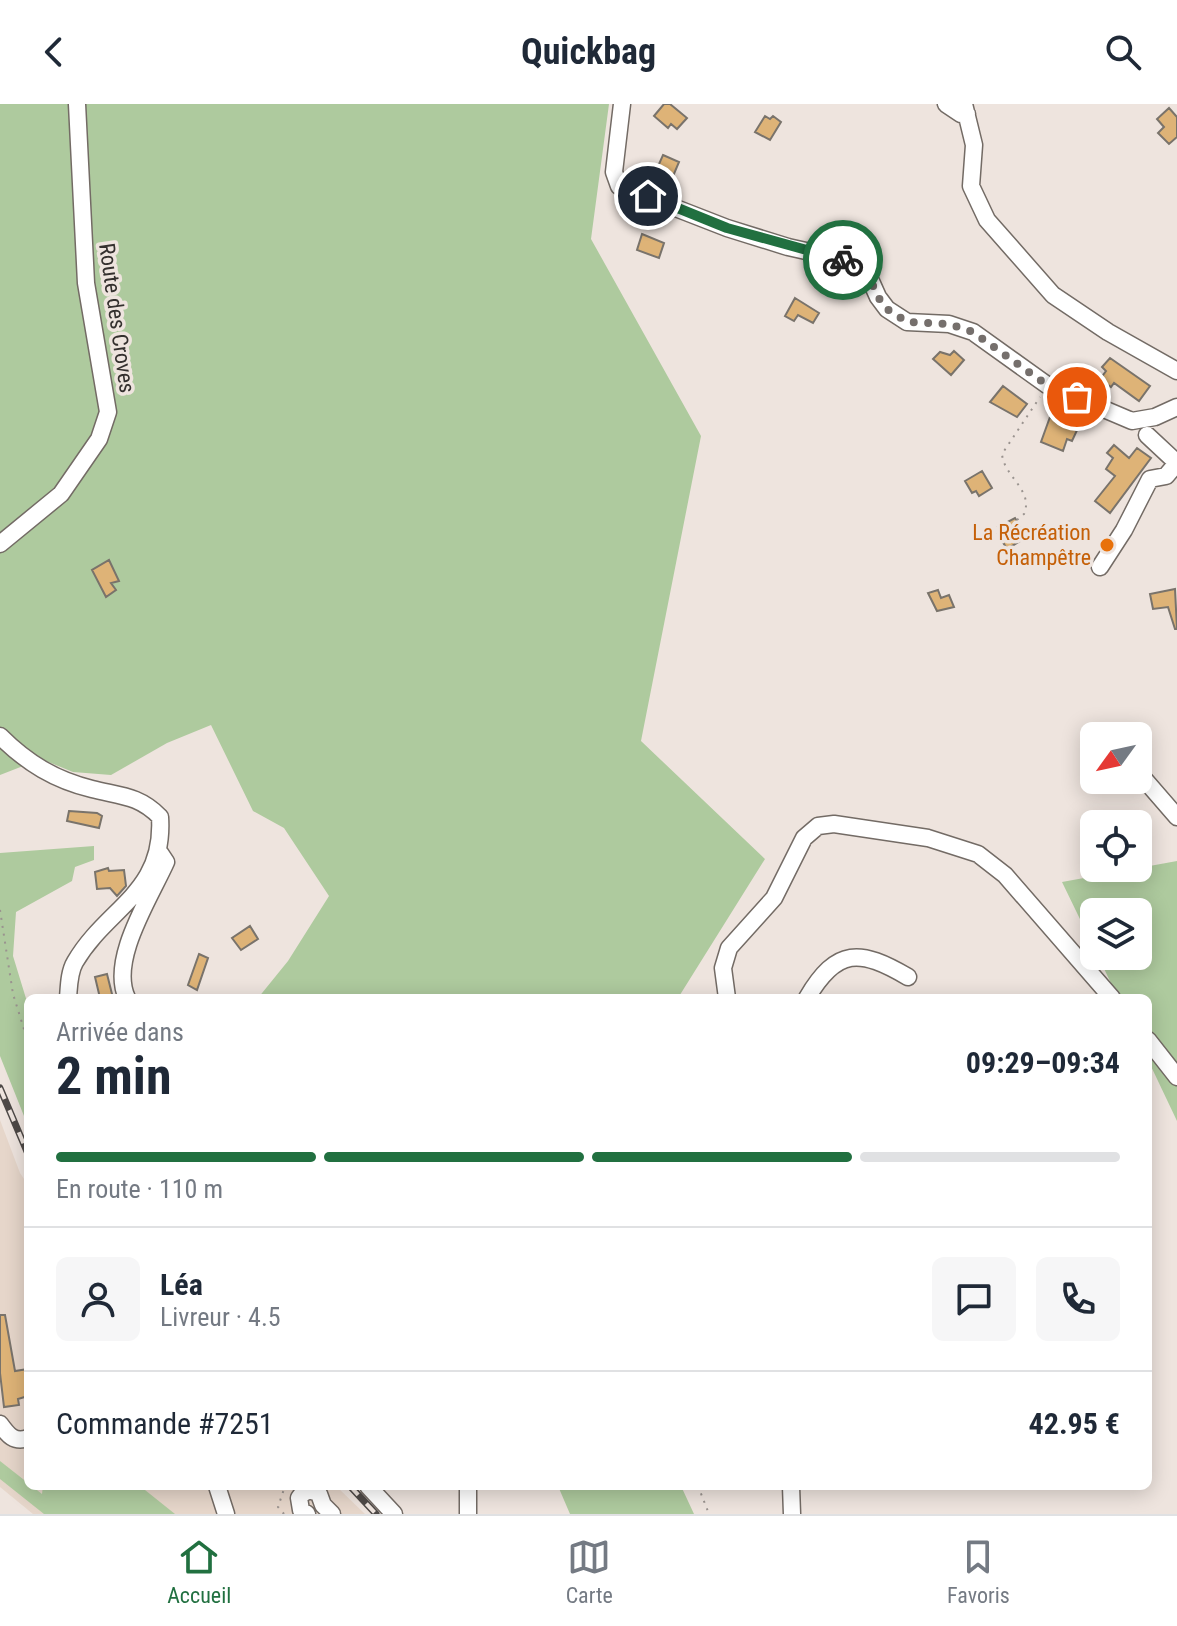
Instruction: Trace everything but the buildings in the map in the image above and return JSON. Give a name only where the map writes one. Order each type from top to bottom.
[{"type":"street","name":"Route des Croves","points":[[0,544],[61,494],[99,439],[108,412],[86,283],[77,104]]},
{"type":"street","points":[[622,104],[614,172],[619,186],[727,228],[788,247],[855,262],[865,268],[887,309],[907,322],[949,324],[973,332],[1047,385],[1058,387],[1132,421],[1155,417],[1177,407]]},
{"type":"street","points":[[957,107],[974,145],[971,186],[987,220],[1053,295],[1108,332],[1177,371]]},
{"type":"street","points":[[1100,567],[1124,530],[1150,479],[1166,476],[1177,463],[1147,435]]},
{"type":"street","points":[[0,736],[19,755],[45,773],[91,789],[133,796],[160,817],[159,852],[147,876],[75,962],[69,994]]},
{"type":"street","points":[[1152,788],[1177,817]]},
{"type":"street","points":[[726,994],[723,968],[729,948],[774,898],[804,838],[818,826],[834,824],[928,838],[978,854],[1005,875],[1109,994]]},
{"type":"street","points":[[125,994],[121,966],[166,862],[159,852]]},
{"type":"street","points":[[809,994],[819,977],[838,961],[857,956],[879,960],[908,977]]},
{"type":"street","points":[[1152,1045],[1177,1077]]},
{"type":"street","points":[[0,1424],[9,1436],[24,1438]]},
{"type":"street","points":[[218,1490],[226,1514]]},
{"type":"street","points":[[302,1490],[299,1506],[307,1514]]},
{"type":"street","points":[[305,1490],[319,1494],[323,1511]]},
{"type":"street","points":[[372,1490],[394,1514]]},
{"type":"street","points":[[468,1490],[468,1514]]},
{"type":"street","points":[[791,1490],[792,1514]]},
{"type":"path","points":[[1017,520],[1024,514],[1026,497],[1003,461],[1002,454],[1047,385]]},
{"type":"path","points":[[0,910],[13,994],[24,1029]]},
{"type":"path","points":[[284,1490],[278,1507],[284,1514]]},
{"type":"path","points":[[700,1490],[709,1514]]},
{"type":"shaded area","points":[[0,1120],[24,1179],[24,1490],[340,1490],[365,1514],[33,1514],[0,1487]]},
{"type":"green space","points":[[0,104],[609,104],[591,239],[701,436],[641,741],[765,859],[681,994],[261,994],[288,961],[329,896],[284,828],[253,811],[211,725],[167,743],[111,775],[73,772],[41,759],[0,775]]},
{"type":"green space","points":[[94,846],[94,860],[75,867],[72,881],[16,912],[13,956],[25,994],[24,1116],[0,1056],[0,853]]},
{"type":"green space","points":[[1177,861],[1177,1121],[1152,1068],[1152,994],[1116,994],[1105,970],[1152,970],[1152,898],[1080,898],[1080,919],[1062,882],[1080,879],[1080,882],[1152,882],[1152,866]]},
{"type":"green space","points":[[0,1461],[24,1480],[24,1490],[37,1490],[42,1494],[42,1490],[145,1490],[175,1514],[44,1514],[0,1479]]},
{"type":"green space","points":[[560,1490],[683,1490],[694,1514],[570,1514]]},
{"type":"railway","points":[[0,1088],[24,1145]]},
{"type":"railway","points":[[354,1490],[376,1514]]},
{"type":"way so far","points":[[843,260],[865,268],[887,309],[907,322],[949,324],[973,332],[1047,385],[1077,397]]},
{"type":"place","name":"La Récréation Champêtre","points":[[1107,545]]},
{"type":"route","points":[[648,196],[727,228],[843,260]]}]
